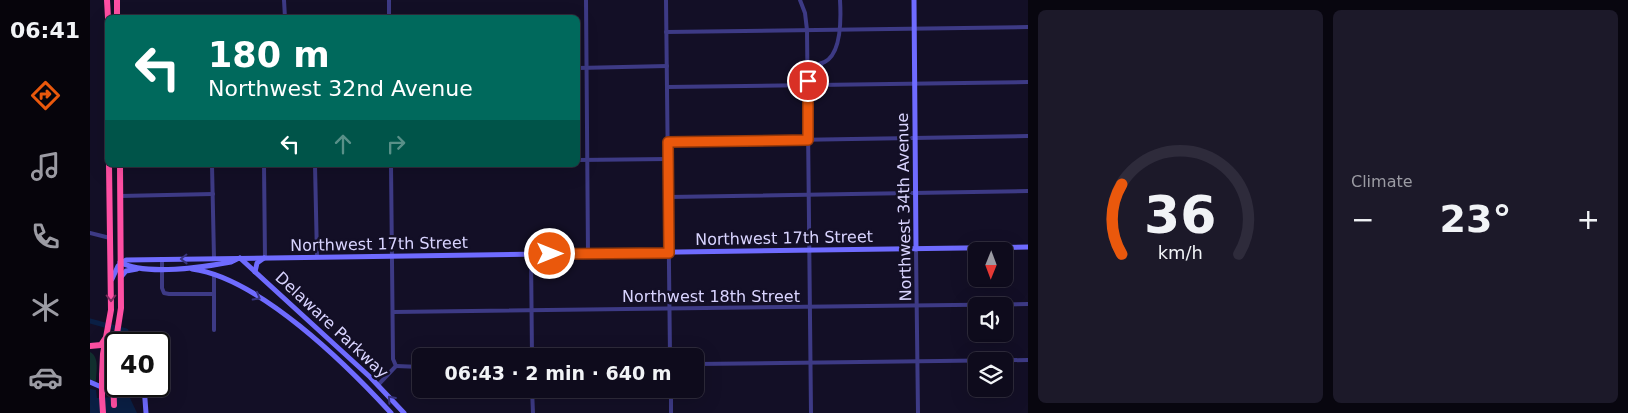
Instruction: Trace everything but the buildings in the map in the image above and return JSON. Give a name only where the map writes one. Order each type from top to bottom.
[{"type":"highway","points":[[107,0],[108,15]]},
{"type":"highway","points":[[117,0],[117,15]]},
{"type":"highway","points":[[107,332],[110,314],[111,283],[109,167]]},
{"type":"highway","points":[[119,332],[121,277],[120,167]]},
{"type":"highway","points":[[110,186],[120,196]]},
{"type":"highway","points":[[110,250],[120,262]]},
{"type":"highway","points":[[90,347],[101,344],[105,339]]},
{"type":"highway","points":[[103,413],[102,375],[105,345]]},
{"type":"highway","points":[[90,347],[98,352],[103,359]]},
{"type":"highway","points":[[114,397],[114,413]]},
{"type":"street","points":[[284,0],[285,15]]},
{"type":"street","points":[[389,0],[389,15]]},
{"type":"street","points":[[586,0],[588,254]]},
{"type":"street","points":[[666,0],[670,348]]},
{"type":"street","points":[[800,0],[805,12],[807,30],[811,413]]},
{"type":"street","points":[[823,85],[818,73],[822,64],[835,49],[840,30],[840,0]]},
{"type":"street","name":"Northwest 34th Avenue","points":[[914,0],[918,413]]},
{"type":"street","points":[[666,32],[1028,27]]},
{"type":"street","points":[[807,63],[822,64]]},
{"type":"street","points":[[580,68],[667,66]]},
{"type":"street","points":[[667,87],[1028,82]]},
{"type":"street","points":[[668,142],[1028,136]]},
{"type":"street","points":[[580,160],[668,159]]},
{"type":"street","points":[[212,167],[214,258]]},
{"type":"street","points":[[255,272],[257,263],[265,258],[264,167]]},
{"type":"street","points":[[315,167],[316,257]]},
{"type":"street","points":[[391,167],[393,359],[396,366]]},
{"type":"street","points":[[669,197],[1028,191]]},
{"type":"street","points":[[120,196],[213,194]]},
{"type":"street","points":[[90,233],[110,238]]},
{"type":"street","name":"Northwest 17th Street","points":[[120,262],[126,260],[214,258],[1028,247]]},
{"type":"street","points":[[531,254],[532,348]]},
{"type":"street","name":"Northwest 17th Street","points":[[142,269],[192,269],[231,262],[240,258]]},
{"type":"street","name":"Delaware Parkway","points":[[240,258],[378,385],[404,413]]},
{"type":"street","points":[[162,260],[162,288],[164,293],[214,294]]},
{"type":"street","points":[[111,283],[113,273],[120,262],[142,269]]},
{"type":"street","points":[[121,277],[128,271],[142,269]]},
{"type":"street","name":"Delaware Parkway","points":[[192,269],[214,274],[256,296],[282,313],[344,366],[391,413]]},
{"type":"street","points":[[214,274],[214,330]]},
{"type":"street","name":"Northwest 18th Street","points":[[393,312],[1028,304]]},
{"type":"street","points":[[704,364],[1028,360]]},
{"type":"street","points":[[378,385],[396,366],[412,367]]},
{"type":"street","points":[[90,382],[99,386],[105,386]]},
{"type":"street","points":[[145,397],[146,413]]},
{"type":"street","points":[[532,398],[533,413]]},
{"type":"street","points":[[671,398],[671,413]]},
{"type":"green space","points":[[90,352],[96,361],[96,382],[90,379]]},
{"type":"water","points":[[90,389],[96,390],[97,398],[129,397],[137,413],[90,413]]},
{"type":"waterway","points":[[90,321],[126,331]]},
{"type":"route","points":[[550,254],[669,253],[668,142],[808,140],[808,81]]}]
